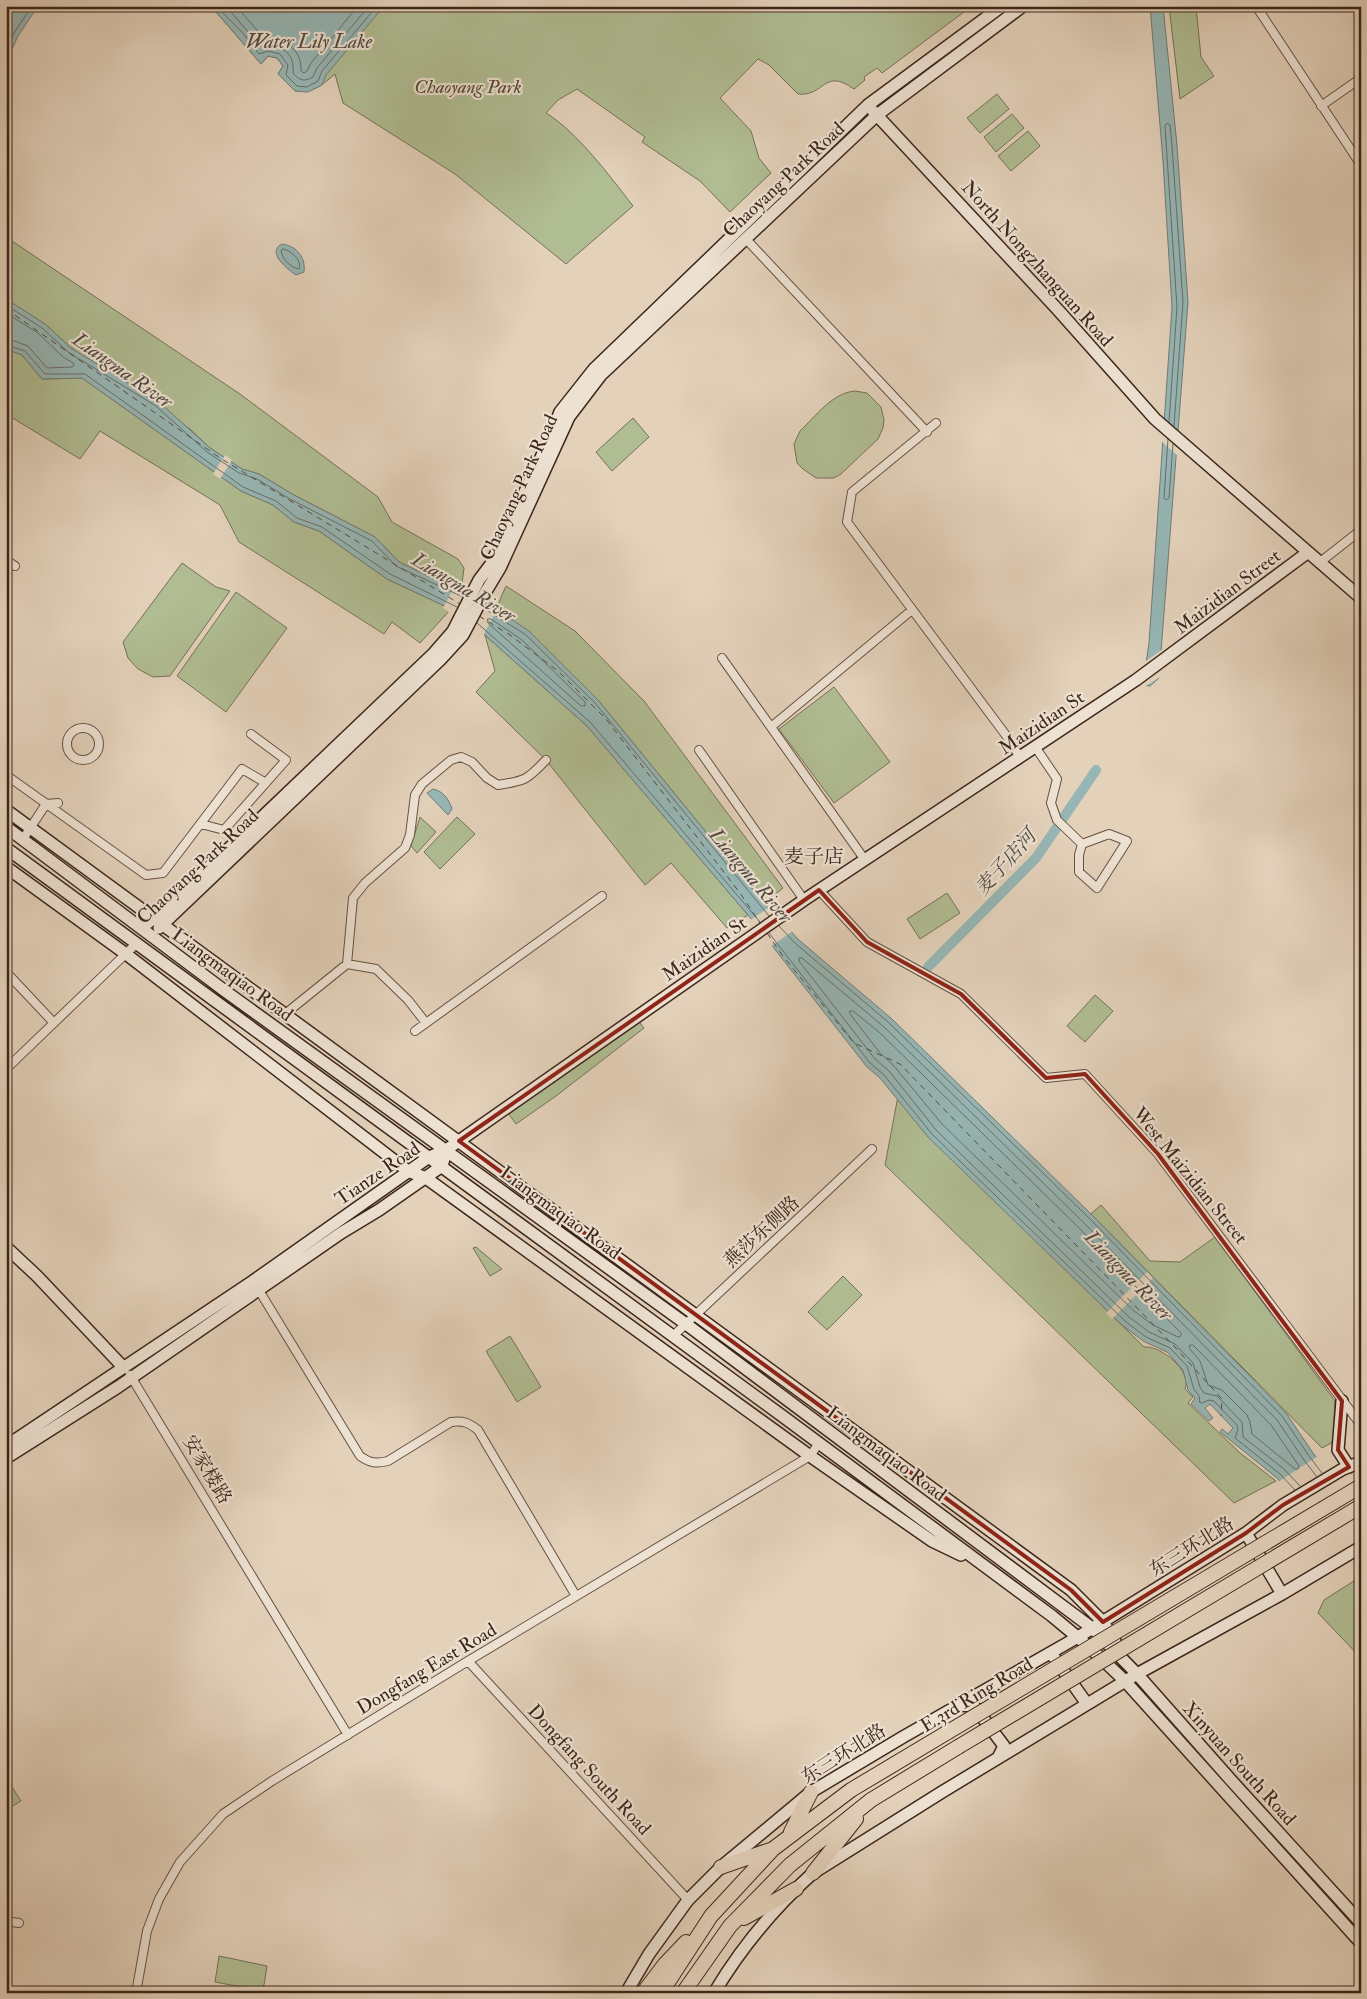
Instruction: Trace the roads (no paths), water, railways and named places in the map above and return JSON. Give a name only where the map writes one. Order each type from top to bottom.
[{"type":"highway","name":"E 3rd Ring Road","points":[[661,1993],[711,1916],[773,1848],[790,1834],[851,1790],[1361,1486]]},
{"type":"highway","name":"E 3rd Ring Road","points":[[683,1993],[730,1926],[790,1865],[871,1800],[1361,1506]]},
{"type":"highway","points":[[790,1834],[811,1792]]},
{"type":"highway","points":[[813,1873],[871,1800]]},
{"type":"highway","points":[[721,1867],[773,1848]]},
{"type":"highway","points":[[730,1926],[796,1889]]},
{"type":"highway","points":[[643,1993],[665,1964],[711,1916]]},
{"type":"street","name":"Chaoyang Park Road","points":[[137,943],[141,929],[158,921],[433,667],[458,633],[480,590],[560,412],[594,369],[868,105],[1002,6]]},
{"type":"street","name":"Chaoyang Park Road","points":[[480,590],[500,568],[569,417],[601,375],[877,115],[1023,6]]},
{"type":"street","points":[[1256,6],[1361,165]]},
{"type":"street","points":[[1321,106],[1361,78]]},
{"type":"street","name":"North Nongzhanguan Road","points":[[868,105],[1160,424],[1361,598]]},
{"type":"street","points":[[745,238],[927,432]]},
{"type":"street","points":[[936,423],[852,492],[847,522],[1020,757]]},
{"type":"street","points":[[1319,563],[1361,530]]},
{"type":"street","name":"Maizidian Street","points":[[1136,680],[1307,553]]},
{"type":"street","points":[[6,560],[16,566]]},
{"type":"street","points":[[771,727],[912,610]]},
{"type":"street","name":"Chaoyang Park Road","points":[[137,943],[151,936],[158,921],[238,840],[419,666],[458,633]]},
{"type":"street","points":[[722,658],[864,860]]},
{"type":"street","name":"Maizidian St","points":[[446,1150],[804,900],[1136,680]]},
{"type":"street","points":[[82,728],[91,730],[98,738],[99,745],[96,754],[84,760],[76,758],[70,753],[67,744],[70,734],[75,729],[82,728]]},
{"type":"street","points":[[224,830],[286,760],[251,734]]},
{"type":"street","points":[[1036,748],[1057,779],[1051,803],[1057,820],[1082,844]]},
{"type":"street","points":[[699,750],[804,900]]},
{"type":"street","points":[[285,1014],[347,964],[353,898],[365,883],[405,848],[410,835],[415,795],[422,784],[451,760],[461,758],[472,762],[487,778],[498,785],[529,778],[546,760]]},
{"type":"street","points":[[6,775],[146,876],[164,873],[242,769],[266,783]]},
{"type":"street","points":[[46,804],[58,803]]},
{"type":"street","points":[[23,839],[46,804]]},
{"type":"street","points":[[6,810],[1071,1590],[1104,1630]]},
{"type":"street","points":[[201,824],[224,830],[238,840]]},
{"type":"street","name":"Liangmaqiao Road","points":[[6,827],[141,929],[686,1324],[1092,1628]]},
{"type":"street","points":[[1109,834],[1127,841],[1098,888],[1079,872],[1079,855],[1082,844],[1109,834]]},
{"type":"street","name":"Liangmaqiao Road","points":[[6,848],[819,1443],[984,1565],[1087,1645]]},
{"type":"street","points":[[6,867],[126,954],[408,1171],[426,1178],[810,1456],[932,1541],[984,1565]]},
{"type":"street","name":"West Maizidian Street","points":[[819,890],[867,942],[961,994],[1046,1078],[1084,1074],[1158,1154],[1361,1425]]},
{"type":"street","points":[[415,1031],[602,896]]},
{"type":"street","points":[[6,1069],[137,943]]},
{"type":"street","points":[[347,964],[376,969],[408,1000],[426,1023]]},
{"type":"street","points":[[6,972],[54,1023]]},
{"type":"street","name":"燕莎东侧路","points":[[673,1336],[872,1149]]},
{"type":"street","name":"Tianze Road","points":[[256,1286],[408,1171],[429,1157],[446,1150]]},
{"type":"street","name":"Tianze Road","points":[[6,1458],[256,1286],[379,1210],[426,1178],[442,1166],[446,1150]]},
{"type":"street","name":"安家楼路","points":[[6,1247],[37,1276],[128,1373],[348,1735]]},
{"type":"street","points":[[256,1286],[360,1456],[369,1462],[377,1464],[388,1461],[451,1422],[459,1420],[469,1423],[478,1430],[576,1596]]},
{"type":"street","name":"Tianze Road","points":[[6,1446],[128,1373]]},
{"type":"street","points":[[1342,1401],[1338,1450],[1346,1468]]},
{"type":"street","name":"Dongfang East Road","points":[[136,1993],[147,1931],[159,1899],[180,1862],[223,1814],[236,1804],[468,1660],[810,1456],[819,1443]]},
{"type":"street","name":"东三环北路","points":[[1104,1630],[1214,1567],[1226,1545],[1246,1533],[1283,1505],[1346,1468],[1361,1462]]},
{"type":"street","points":[[1246,1533],[1282,1594]]},
{"type":"street","points":[[714,1993],[730,1966],[758,1930],[813,1873],[1125,1681],[1282,1594],[1361,1547]]},
{"type":"street","points":[[1092,1628],[1104,1630]]},
{"type":"street","name":"东三环北路","points":[[626,1993],[649,1954],[688,1900],[721,1867],[811,1792],[1092,1628]]},
{"type":"street","points":[[1087,1645],[1104,1630]]},
{"type":"street","name":"Xinyuan South Road","points":[[1104,1630],[1138,1674],[1229,1778],[1361,1923]]},
{"type":"street","name":"Xinyuan South Road","points":[[1087,1645],[1125,1681],[1361,1943]]},
{"type":"street","points":[[1051,1653],[1087,1704]]},
{"type":"street","name":"Dongfang South Road","points":[[468,1660],[688,1900]]},
{"type":"street","points":[[958,1705],[974,1706],[1004,1746],[998,1758]]},
{"type":"street","points":[[6,1920],[19,1923]]},
{"type":"water","points":[[6,6],[38,6],[18,36],[6,59]]},
{"type":"water","name":"Water Lily Lake","points":[[206,6],[384,6],[326,75],[322,85],[308,92],[295,91],[278,74],[283,66],[277,58],[268,56],[261,64],[217,13]]},
{"type":"water","points":[[1150,6],[1163,6],[1177,145],[1188,302],[1159,678],[1150,686],[1143,685],[1149,643],[1172,307],[1163,161]]},
{"type":"water","points":[[282,244],[296,250],[304,262],[304,272],[296,275],[280,260],[276,251]]},
{"type":"water","name":"Liangma River","points":[[6,299],[45,324],[71,348],[159,402],[210,448],[242,469],[259,474],[292,494],[375,537],[399,562],[495,608],[529,631],[598,700],[764,903],[799,940],[892,1019],[1091,1214],[1286,1413],[1313,1453],[1361,1512],[1361,1569],[1277,1478],[1220,1432],[1222,1429],[1228,1434],[1233,1428],[1210,1404],[1205,1408],[1213,1418],[1209,1421],[1191,1404],[1195,1398],[1188,1390],[1183,1370],[1167,1352],[1143,1341],[1122,1325],[928,1137],[880,1078],[867,1067],[748,915],[587,726],[485,635],[451,609],[387,579],[319,531],[294,522],[273,505],[241,491],[82,378],[42,379],[22,355],[6,349]]},
{"type":"water","points":[[433,789],[443,794],[449,802],[452,809],[448,815],[427,793]]},
{"type":"waterway","name":"麦子店河","points":[[928,967],[1036,858],[1096,770]]},
{"type":"district","name":"麦子店","points":[[814,856]]},
{"type":"park label","name":"Chaoyang Park","points":[[468,86]]}]
